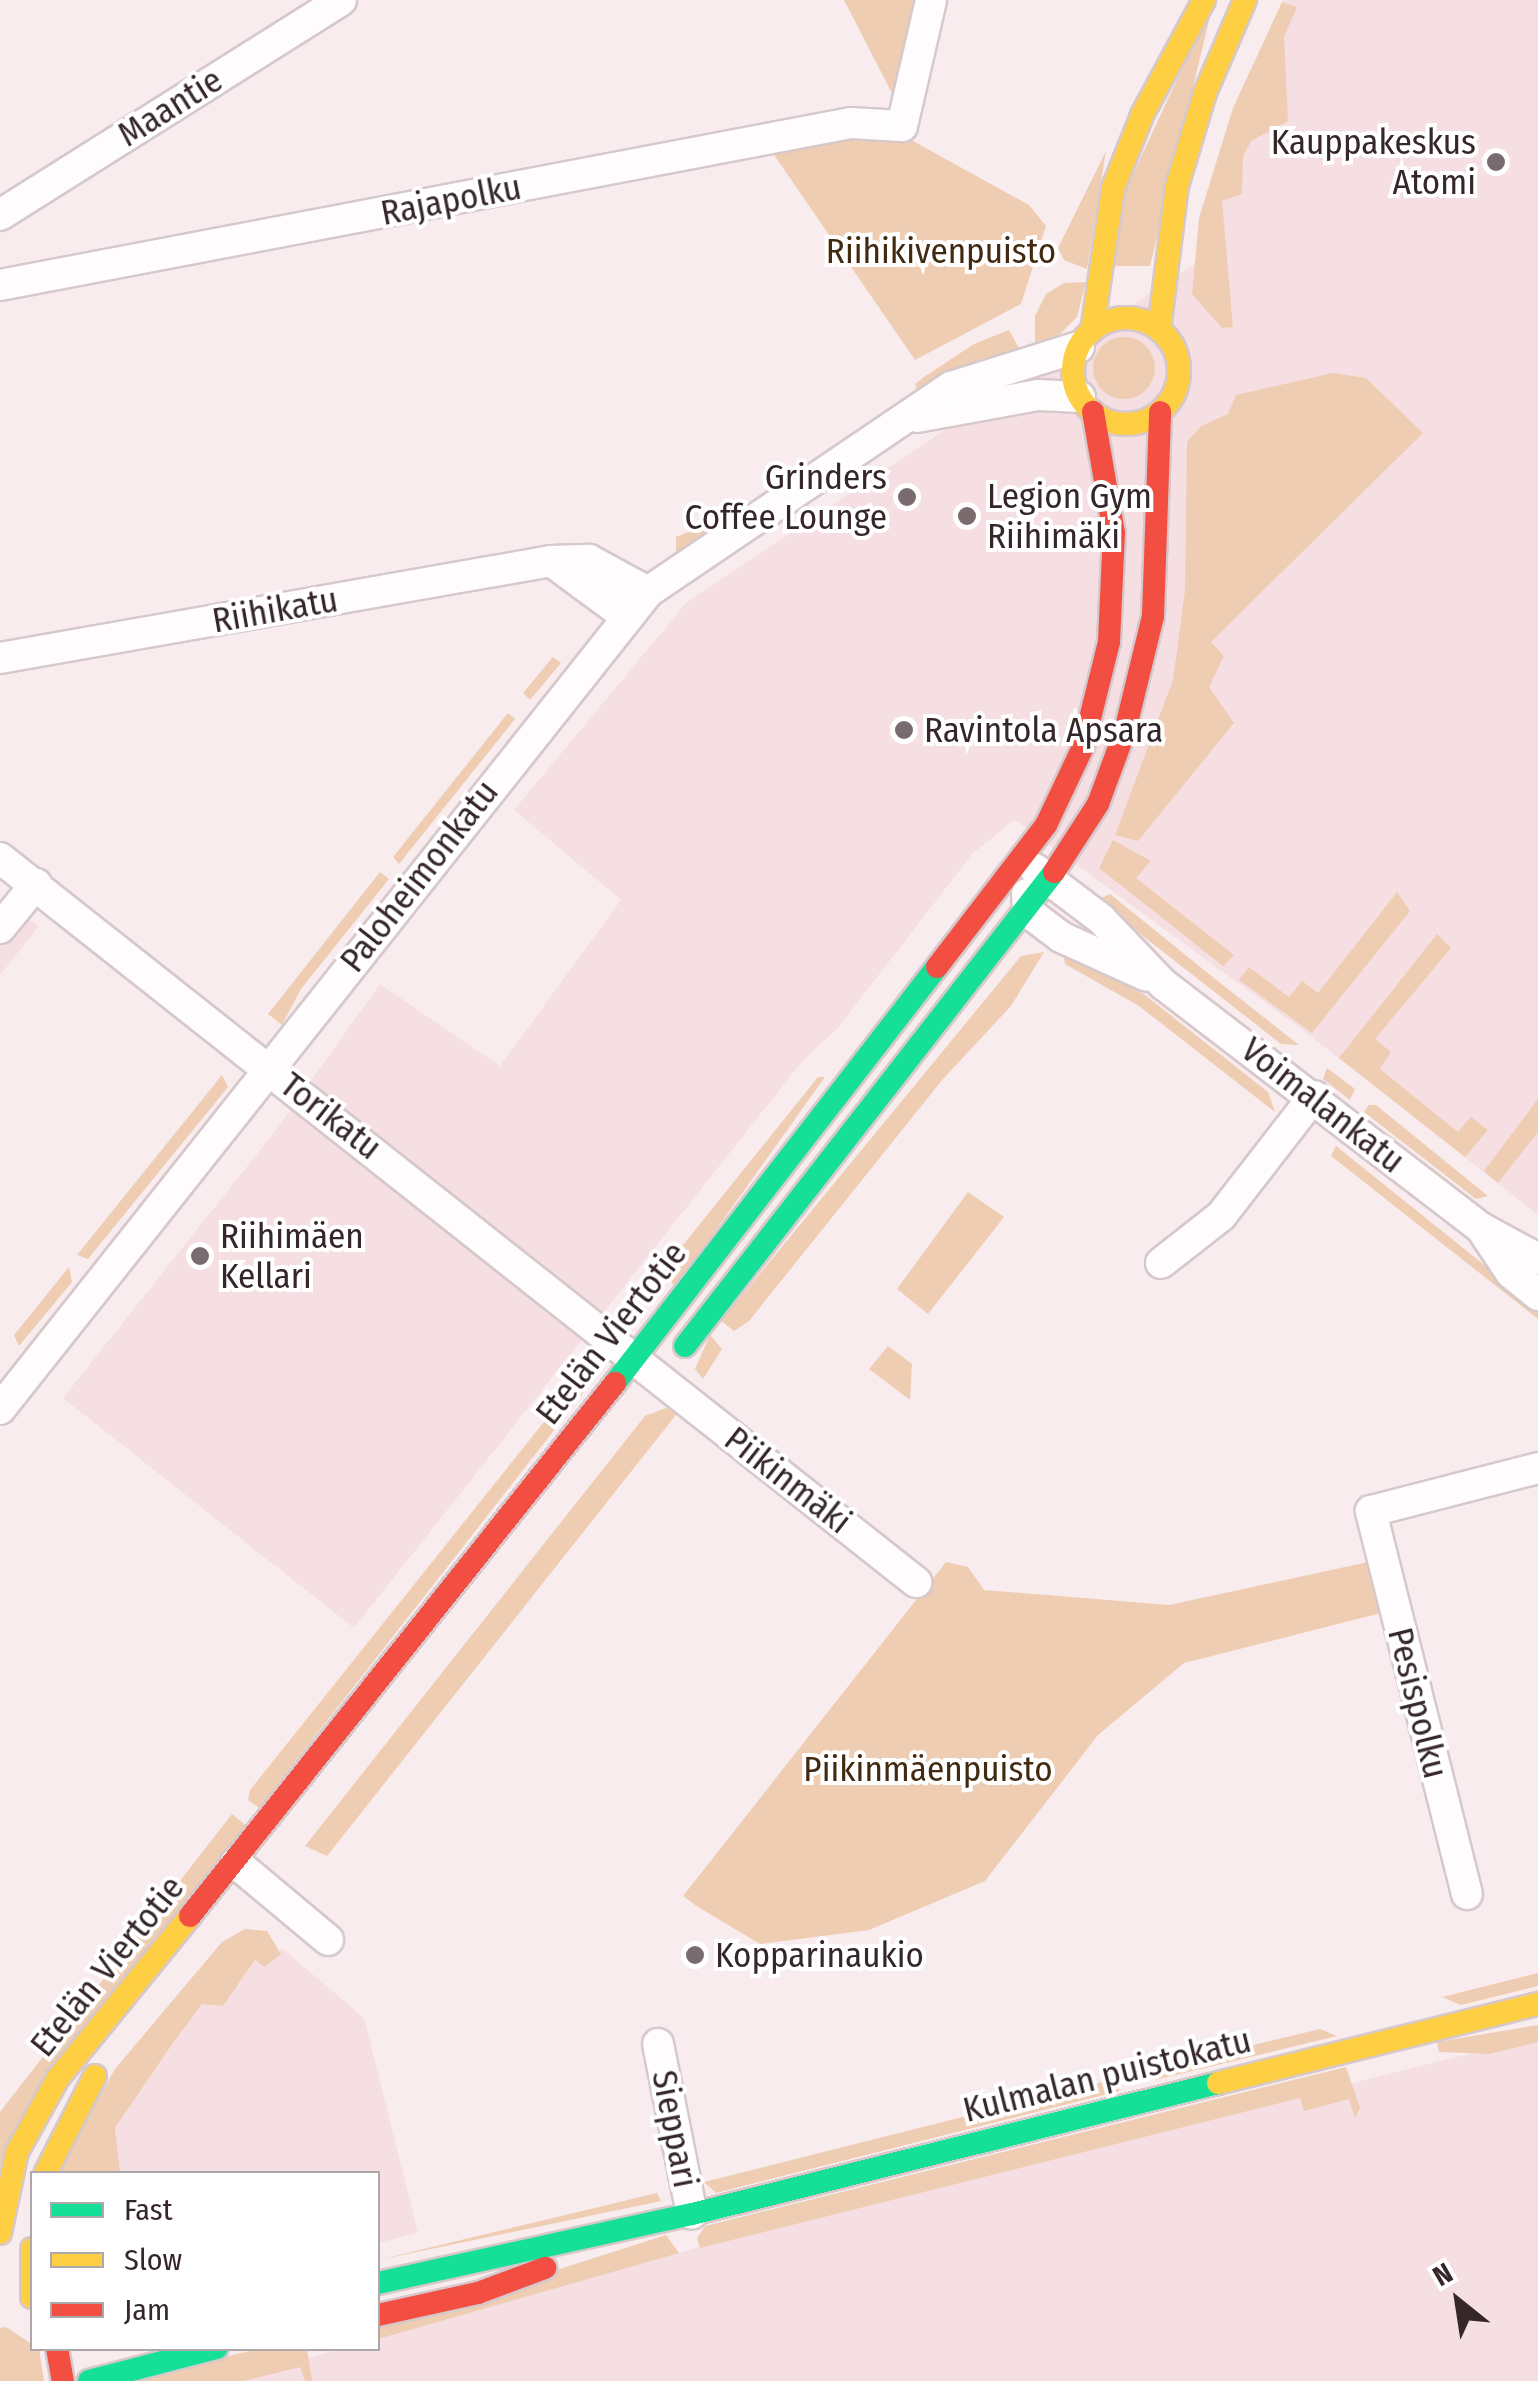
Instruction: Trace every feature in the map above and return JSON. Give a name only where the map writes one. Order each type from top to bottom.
[{"type":"street","name":"Maantie","points":[[0,216],[342,0]]},
{"type":"street","name":"Rajapolku","points":[[0,285],[851,123],[902,126],[931,0]]},
{"type":"street","points":[[1204,0],[1143,113],[1113,188],[1086,339],[1074,377],[1086,404],[1122,424],[1160,412],[1177,386],[1179,366],[1159,330],[1160,275],[1177,186],[1205,93],[1245,0]]},
{"type":"street","points":[[1086,339],[1131,319],[1159,330]]},
{"type":"street","name":"Paloheimonkatu","points":[[3,1397],[648,592],[968,380],[1086,339]]},
{"type":"street","name":"Paloheimonkatu","points":[[909,419],[1038,395],[1086,404]]},
{"type":"street","name":"Etelän Viertotie","points":[[0,2233],[5,2188],[33,2116],[247,1881],[636,1357],[1024,862],[1078,760],[1109,642],[1114,533],[1086,404]]},
{"type":"street","name":"Etelän Viertotie","points":[[654,1384],[1028,912],[1098,804],[1142,675],[1154,616],[1160,412]]},
{"type":"street","name":"Riihikatu","points":[[0,658],[551,561],[589,560],[648,592]]},
{"type":"street","points":[[551,561],[626,616]]},
{"type":"street","name":"Torikatu","points":[[0,858],[636,1357],[654,1384]]},
{"type":"street","points":[[1024,862],[1028,912]]},
{"type":"street","name":"Voimalankatu","points":[[1024,862],[1101,919],[1163,984],[1314,1096],[1481,1228],[1538,1259]]},
{"type":"street","points":[[0,928],[36,884]]},
{"type":"street","name":"Voimalankatu","points":[[1028,912],[1061,937],[1163,984]]},
{"type":"street","points":[[1161,1264],[1221,1216],[1314,1096]]},
{"type":"street","name":"Voimalankatu","points":[[1481,1228],[1510,1273],[1538,1295]]},
{"type":"street","name":"Piikinmäki","points":[[654,1384],[916,1582]]},
{"type":"street","name":"Pesispolku","points":[[1467,1894],[1371,1511],[1538,1468]]},
{"type":"street","name":"Etelän Viertotie","points":[[247,1881],[279,1857]]},
{"type":"street","points":[[247,1881],[328,1940]]},
{"type":"street","name":"Kulmalan puistokatu","points":[[380,2283],[692,2214],[1538,2004]]},
{"type":"street","name":"Sieppari","points":[[658,2044],[692,2214]]},
{"type":"street","name":"Etelän Viertotie","points":[[47,2171],[67,2120],[116,2053]]},
{"type":"street","name":"Kulmalan puistokatu","points":[[380,2316],[478,2293],[692,2214]]},
{"type":"street","points":[[58,2351],[63,2381]]},
{"type":"street","points":[[89,2381],[205,2351]]},
{"type":"shaded area","points":[[1283,0],[1538,0],[1538,1215],[1308,1034],[1015,820],[973,853],[837,1029],[804,1059],[354,1628],[63,1398],[276,1130],[380,984],[500,1066],[621,900],[514,810],[687,602],[1203,258],[1241,99]]},
{"type":"shaded area","points":[[0,902],[39,926],[0,975]]},
{"type":"shaded area","points":[[283,1949],[364,2018],[418,2233],[380,2242],[380,2171],[120,2171],[115,2128],[202,2004],[223,2006],[255,1960]]},
{"type":"shaded area","points":[[1538,2042],[1538,2381],[218,2381],[334,2351],[380,2351],[380,2338],[582,2277],[1464,2055]]},
{"type":"green space","points":[[844,0],[913,0],[897,103]]},
{"type":"green space","points":[[1214,0],[1150,266],[1108,266],[1119,204]]},
{"type":"green space","points":[[1282,2],[1297,7],[1284,37],[1288,121],[1251,141],[1243,157],[1242,194],[1222,201],[1233,327],[1222,328],[1192,294],[1199,218],[1233,108]]},
{"type":"green space","name":"Riihikivenpuisto","points":[[874,131],[913,141],[1029,205],[1046,226],[1021,304],[915,360],[770,149]]},
{"type":"green space","points":[[1106,151],[1087,269],[1064,260],[1058,248]]},
{"type":"green space","points":[[1086,282],[1077,317],[1059,335],[1035,343],[1035,316],[1046,294],[1064,283]]},
{"type":"green space","points":[[1009,330],[1020,350],[917,391],[915,384],[924,377],[974,344]]},
{"type":"green space","points":[[1124,337],[1146,346],[1155,368],[1146,390],[1124,399],[1102,390],[1093,368],[1102,346]]},
{"type":"green space","points":[[1333,373],[1366,378],[1423,433],[1211,642],[1224,656],[1209,687],[1234,723],[1138,841],[1115,835],[1173,680],[1185,591],[1187,442],[1201,426],[1228,414],[1236,395]]},
{"type":"green space","points":[[731,514],[676,552],[676,537]]},
{"type":"green space","points":[[553,657],[561,663],[530,700],[523,693]]},
{"type":"green space","points":[[508,713],[515,719],[399,864],[393,857]]},
{"type":"green space","points":[[1113,840],[1151,861],[1136,878],[1234,955],[1223,966],[1099,868]]},
{"type":"green space","points":[[380,872],[389,879],[301,989],[282,1025],[268,1014]]},
{"type":"green space","points":[[1397,892],[1410,911],[1312,1033],[1239,980],[1249,967],[1289,997],[1302,981],[1318,993]]},
{"type":"green space","points":[[1110,894],[1299,1045],[1281,1044],[1111,911],[1099,899]]},
{"type":"green space","points":[[1437,934],[1451,948],[1375,1039],[1391,1052],[1380,1069],[1458,1132],[1471,1117],[1488,1130],[1465,1157],[1339,1058]]},
{"type":"green space","points":[[1044,952],[1011,1006],[943,1079],[749,1321],[734,1331],[721,1321],[1021,956]]},
{"type":"green space","points":[[1063,952],[1145,995],[1268,1092],[1275,1112],[1139,1006],[1065,964]]},
{"type":"green space","points":[[1327,1068],[1355,1089],[1350,1100],[1323,1079]]},
{"type":"green space","points":[[222,1075],[228,1087],[88,1259],[77,1255]]},
{"type":"green space","points":[[818,1077],[825,1077],[675,1287],[663,1270]]},
{"type":"green space","points":[[1538,1099],[1538,1132],[1498,1183],[1484,1171]]},
{"type":"green space","points":[[1369,1105],[1376,1105],[1488,1196],[1476,1199],[1364,1112]]},
{"type":"green space","points":[[1336,1146],[1538,1308],[1538,1319],[1331,1156]]},
{"type":"green space","points":[[968,1192],[1004,1217],[928,1314],[897,1289]]},
{"type":"green space","points":[[69,1267],[72,1282],[19,1346],[14,1335]]},
{"type":"green space","points":[[710,1335],[722,1349],[703,1379],[695,1369]]},
{"type":"green space","points":[[888,1346],[912,1364],[910,1400],[869,1369]]},
{"type":"green space","points":[[595,1358],[594,1379],[259,1808],[248,1800],[250,1790]]},
{"type":"green space","points":[[666,1408],[679,1411],[327,1856],[305,1846],[645,1416]]},
{"type":"green space","name":"Piikinmäenpuisto","points":[[946,1562],[968,1567],[984,1590],[1169,1605],[1368,1562],[1381,1613],[1184,1663],[1098,1735],[985,1881],[869,1930],[760,1944],[683,1896]]},
{"type":"green space","points":[[232,1814],[249,1828],[0,2165],[0,2112]]},
{"type":"green space","points":[[245,1929],[267,1931],[281,1954],[265,1967],[255,1960],[223,2006],[202,2004],[173,2043],[115,2128],[120,2171],[57,2171],[115,2069],[222,1942]]},
{"type":"green space","points":[[1538,1973],[1538,1986],[1461,2005],[1442,1997]]},
{"type":"green space","points":[[1538,2025],[1538,2042],[1489,2054],[1439,2052],[1437,2042]]},
{"type":"green space","points":[[1320,2029],[1337,2036],[1155,2080],[1150,2070]]},
{"type":"green space","points":[[1346,2067],[1360,2108],[1355,2118],[1349,2099],[1304,2111],[1300,2098],[700,2248],[697,2238],[705,2226]]},
{"type":"green space","points":[[1118,2078],[1119,2091],[716,2193],[704,2182]]},
{"type":"green space","points":[[657,2193],[661,2201],[380,2260]]},
{"type":"green space","points":[[666,2235],[679,2253],[380,2338],[380,2326]]},
{"type":"green space","points":[[6,2327],[30,2343],[30,2351],[39,2351],[44,2381],[0,2381],[0,2328]]},
{"type":"green space","points":[[250,2351],[307,2351],[312,2381],[305,2381],[300,2367],[244,2381],[125,2381]]},
{"type":"traffic: fast","points":[[685,1346],[1054,872]]},
{"type":"traffic: fast","points":[[615,1383],[937,967]]},
{"type":"traffic: fast","points":[[380,2283],[692,2214],[1218,2083]]},
{"type":"traffic: fast","points":[[89,2381],[205,2351]]},
{"type":"traffic: slow","points":[[1092,331],[1113,188],[1143,113],[1204,0]]},
{"type":"traffic: slow","points":[[1159,330],[1177,186],[1205,93],[1245,0]]},
{"type":"traffic: slow","points":[[1126,318],[1146,322],[1163,334],[1175,351],[1179,371],[1175,391],[1163,408],[1146,420],[1126,424],[1106,420],[1089,408],[1077,391],[1073,371],[1077,351],[1089,334],[1106,322],[1126,318]]},
{"type":"traffic: slow","points":[[0,2233],[17,2152],[58,2078],[190,1916]]},
{"type":"traffic: slow","points":[[1218,2083],[1538,2004]]},
{"type":"traffic: slow","points":[[47,2171],[95,2076]]},
{"type":"traffic: jam","points":[[937,967],[1046,825],[1083,747],[1109,642],[1114,533],[1093,412]]},
{"type":"traffic: jam","points":[[1054,872],[1098,804],[1125,731],[1153,616],[1160,412]]},
{"type":"traffic: jam","points":[[190,1916],[615,1383]]},
{"type":"traffic: jam","points":[[380,2315],[478,2293],[545,2268]]},
{"type":"traffic: jam","points":[[58,2351],[63,2381]]},
{"type":"place","name":"Kauppakeskus Atomi","points":[[1496,162]]},
{"type":"place","name":"Grinders Coffee Lounge","points":[[907,497]]},
{"type":"place","name":"Legion Gym Riihimäki","points":[[967,516]]},
{"type":"place","name":"Ravintola Apsara","points":[[904,730]]},
{"type":"place","name":"Riihimäen Kellari","points":[[200,1256]]},
{"type":"place","name":"Kopparinaukio","points":[[695,1955]]}]
